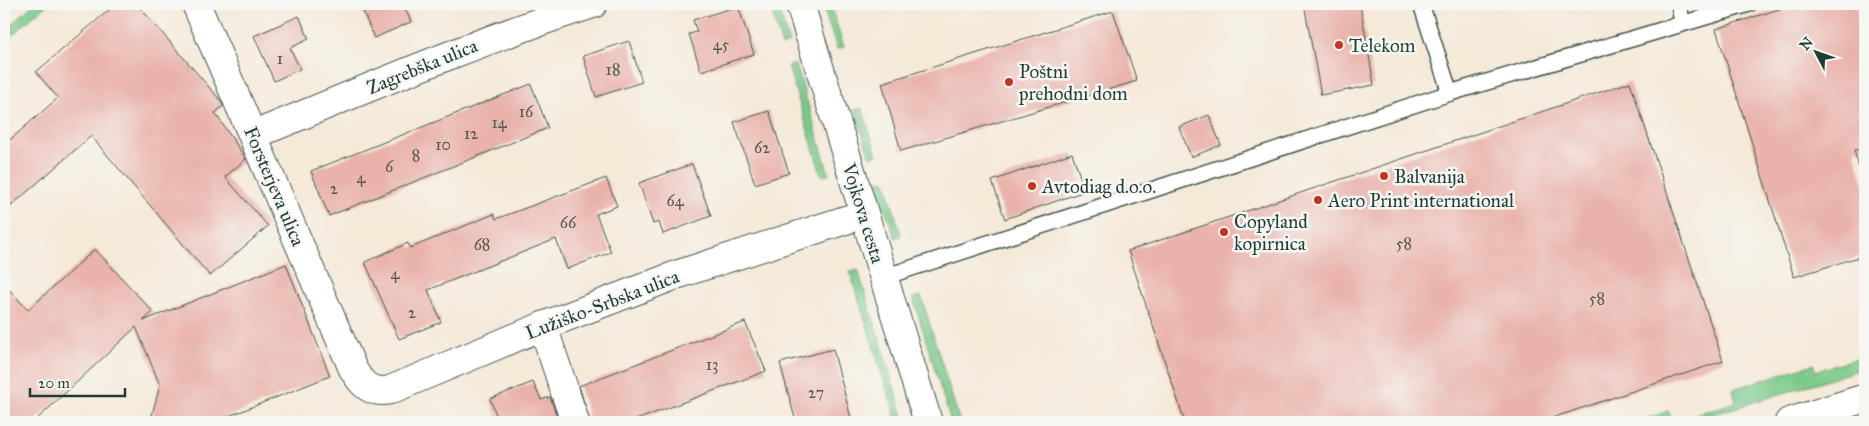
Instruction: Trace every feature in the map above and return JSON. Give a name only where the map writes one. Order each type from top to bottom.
[{"type":"street","name":"Forsterjeva ulica","points":[[196,4],[254,135],[353,369]]},
{"type":"street","name":"Zagrebška ulica","points":[[254,135],[448,55],[593,4]]},
{"type":"street","name":"Vojkova cesta","points":[[800,4],[928,422]]},
{"type":"street","name":"Lužiško-Srbska ulica","points":[[353,369],[360,381],[373,390],[381,392],[390,390],[543,326],[679,274],[864,214]]},
{"type":"street","points":[[543,326],[574,422]]},
{"type":"street","points":[[1789,422],[1865,398]]},
{"type":"lane","points":[[1422,4],[1450,92]]},
{"type":"lane","points":[[1679,4],[1682,23]]},
{"type":"lane","points":[[884,276],[1450,92],[1749,4]]},
{"type":"green space","points":[[34,4],[48,4],[4,42],[4,30]]},
{"type":"green space","points":[[769,4],[777,4],[789,43],[782,46]]},
{"type":"green space","points":[[822,4],[830,4],[844,47],[837,49]]},
{"type":"green space","points":[[796,64],[829,174],[824,176],[821,174],[788,66]]},
{"type":"green space","points":[[862,108],[877,155],[870,157],[855,110]]},
{"type":"green space","points":[[885,180],[901,234],[895,238],[876,182]]},
{"type":"green space","points":[[858,270],[905,422],[897,422],[850,272]]},
{"type":"green space","points":[[921,296],[960,422],[951,422],[913,298]]},
{"type":"green space","points":[[1865,356],[1865,368],[1689,422],[1636,422],[1668,411],[1674,421],[1736,402],[1733,389],[1813,364],[1816,371]]},
{"type":"building","points":[[116,4],[137,4],[221,101],[223,106],[215,113],[246,159],[225,177],[268,226],[210,276],[91,136],[4,212],[4,145],[58,98],[36,72]]},
{"type":"building","points":[[360,4],[403,4],[411,22],[374,38]]},
{"type":"building","name":"Telekom","points":[[1304,4],[1360,4],[1374,85],[1321,95]]},
{"type":"building","points":[[1795,4],[1865,4],[1865,149],[1854,150],[1865,188],[1865,255],[1794,277],[1716,29]]},
{"type":"building","points":[[738,6],[754,54],[701,71],[689,34],[697,32],[693,20]]},
{"type":"building","name":"Poštni prehodni dom","points":[[1113,11],[1137,81],[901,151],[882,83]]},
{"type":"building","points":[[299,16],[309,39],[290,48],[300,69],[274,81],[254,36]]},
{"type":"building","points":[[629,41],[642,82],[596,97],[583,56]]},
{"type":"building","points":[[1630,82],[1723,361],[1540,422],[1185,422],[1128,251]]},
{"type":"building","points":[[531,84],[548,128],[329,216],[311,171]]},
{"type":"building","points":[[769,111],[789,173],[755,184],[734,122]]},
{"type":"building","points":[[1209,115],[1221,145],[1191,157],[1179,127]]},
{"type":"building","points":[[1072,153],[1085,191],[1005,219],[992,181]]},
{"type":"building","points":[[692,164],[711,216],[663,234],[659,222],[653,224],[639,183]]},
{"type":"building","points":[[606,178],[617,206],[596,214],[611,252],[567,269],[556,239],[428,290],[441,322],[399,339],[365,262],[408,243],[410,248],[494,214],[496,219]]},
{"type":"building","points":[[95,249],[153,312],[143,321],[286,264],[330,376],[214,422],[150,422],[160,385],[136,327],[34,422],[4,422],[4,284],[28,310]]},
{"type":"building","points":[[745,322],[766,371],[631,422],[590,422],[579,386]]},
{"type":"building","points":[[833,349],[852,422],[796,422],[780,363]]},
{"type":"building","points":[[533,382],[541,400],[550,397],[559,422],[490,422],[489,420],[497,417],[490,399]]},
{"type":"place","name":"Telekom","points":[[1339,45]]},
{"type":"place","name":"Poštni prehodni dom","points":[[1009,82]]},
{"type":"place","name":"Balvanija","points":[[1384,176]]},
{"type":"place","name":"Avtodiag d.o.o.","points":[[1032,186]]},
{"type":"place","name":"Aero Print international","points":[[1318,200]]},
{"type":"place","name":"Copyland kopirnica","points":[[1224,232]]}]
